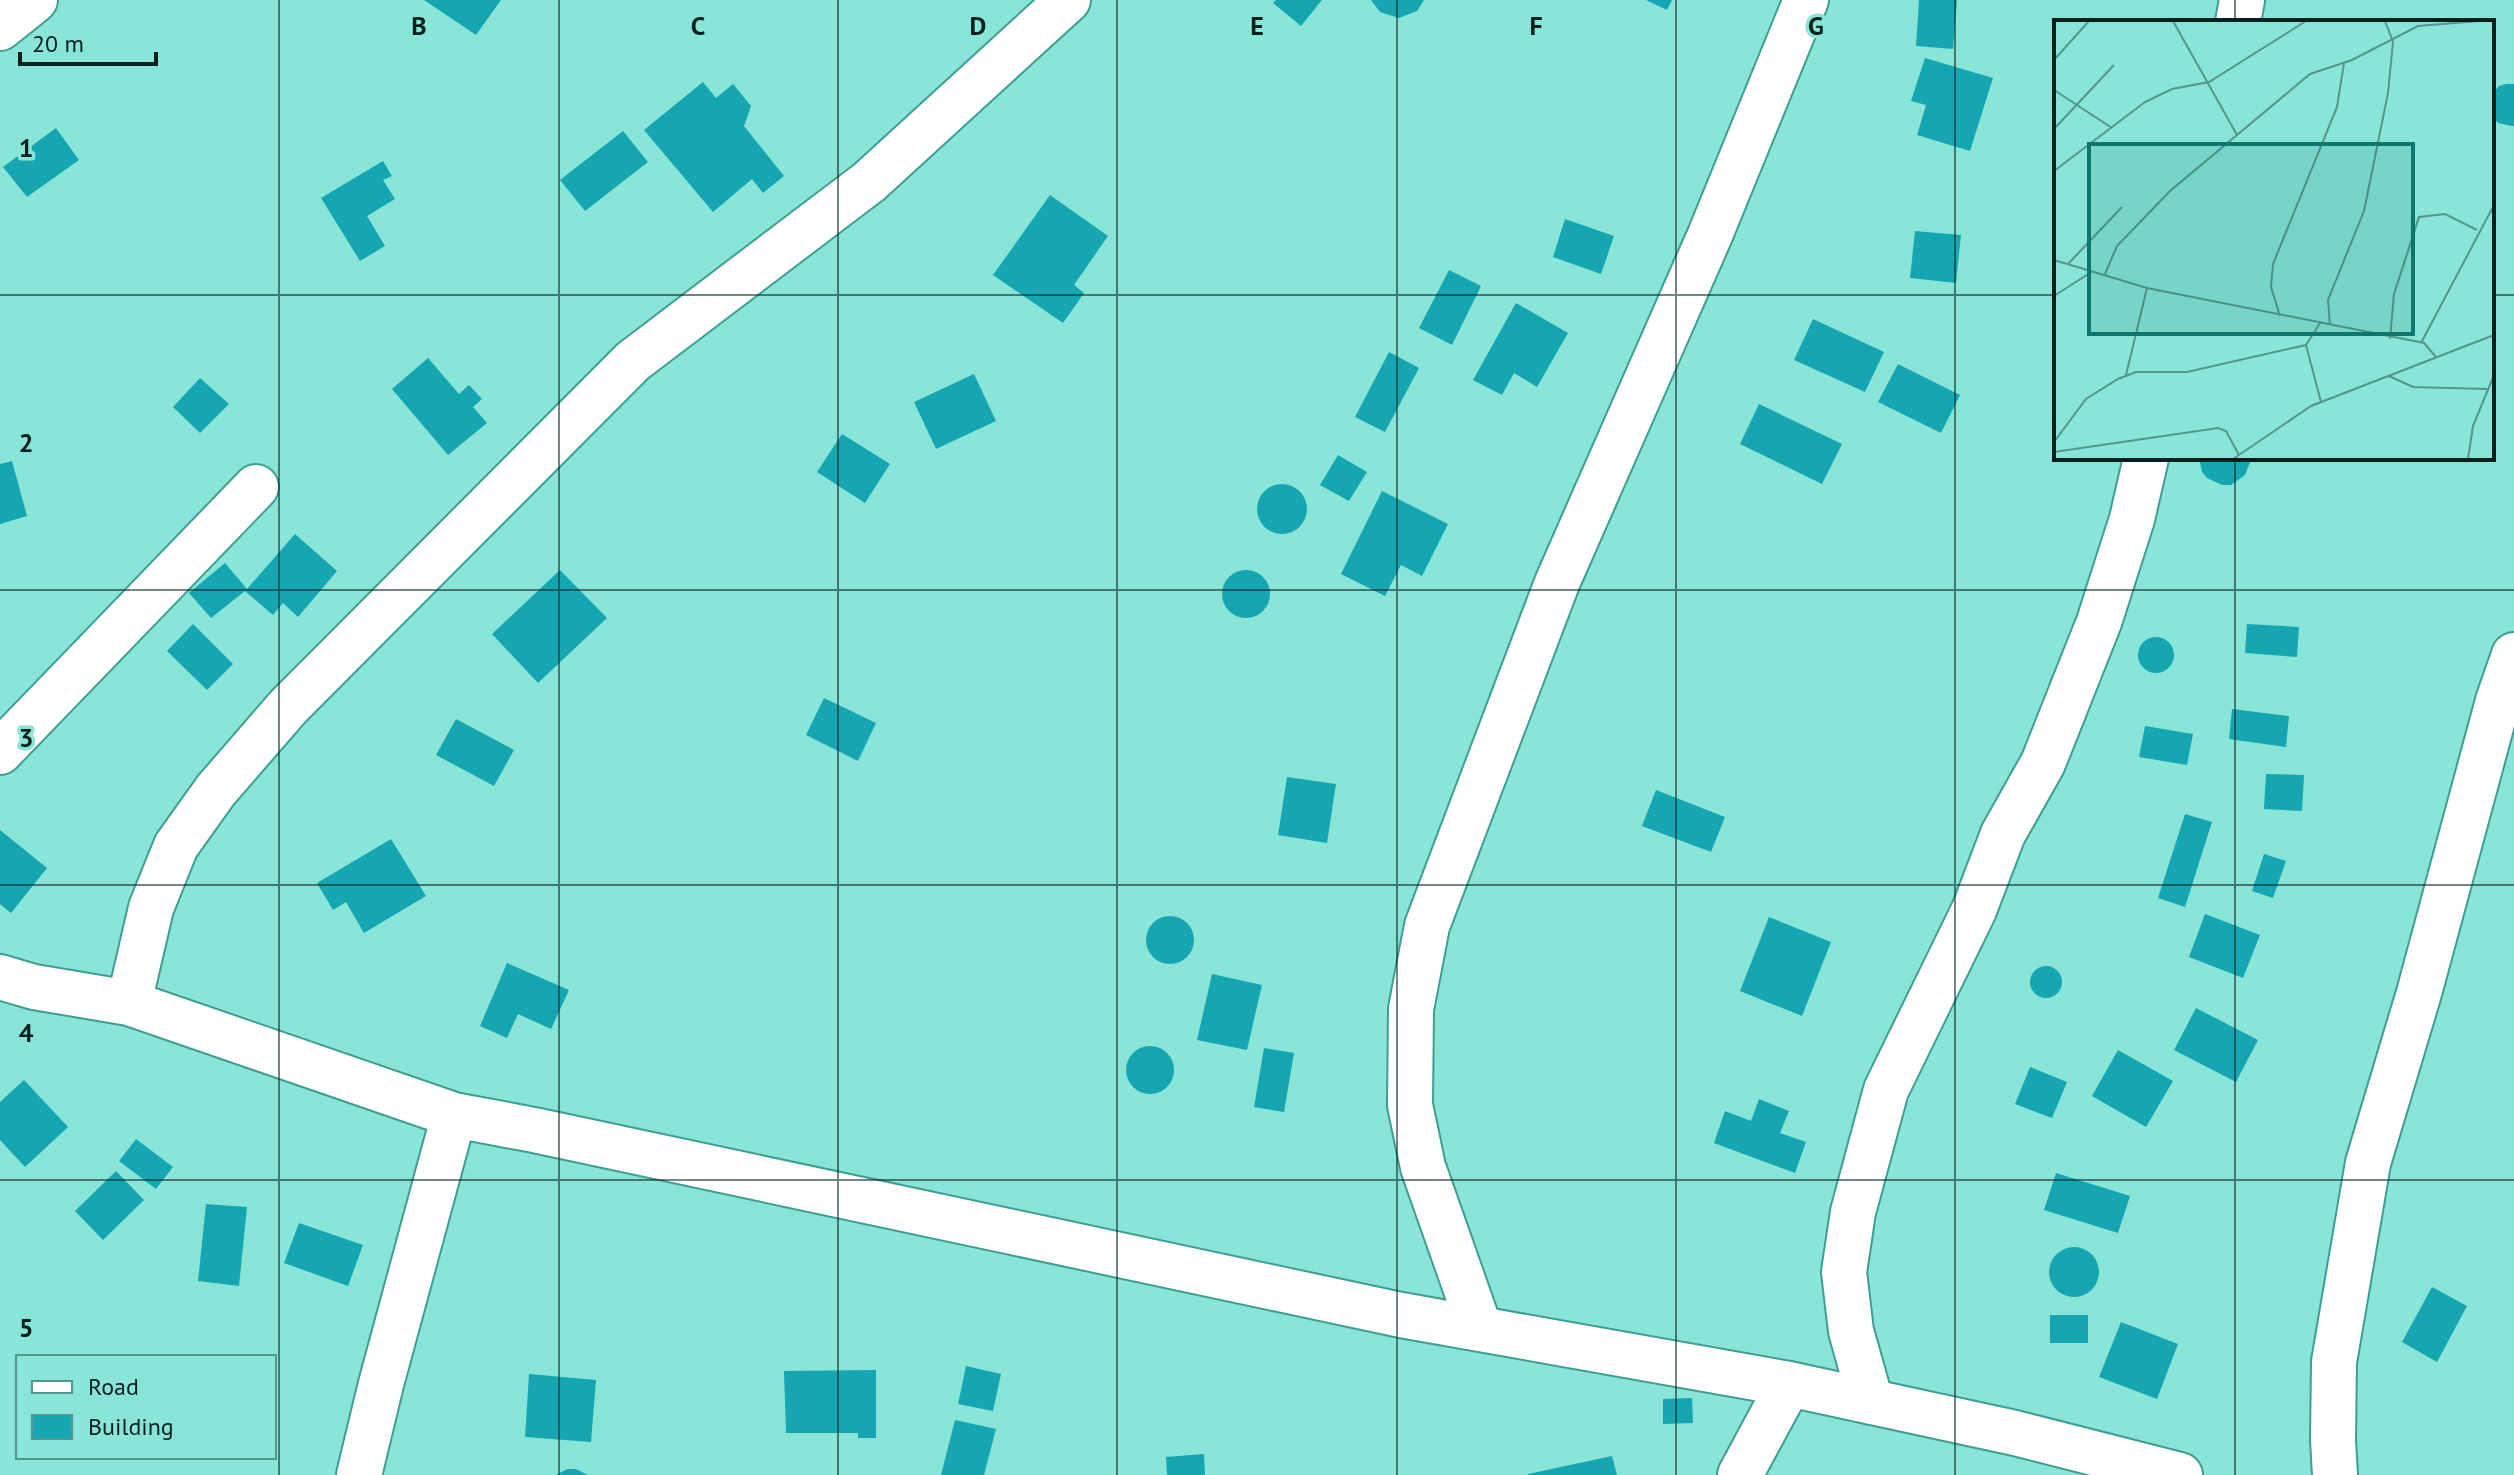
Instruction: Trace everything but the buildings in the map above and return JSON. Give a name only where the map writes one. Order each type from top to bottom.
[{"type":"street","points":[[0,28],[35,0]]},
{"type":"street","points":[[129,1003],[151,908],[176,846],[216,790],[288,707],[633,361],[869,182],[1068,0]]},
{"type":"street","points":[[1480,1329],[1423,1167],[1410,1105],[1411,1009],[1427,926],[1557,583],[1710,235],[1806,0]]},
{"type":"street","points":[[2238,20],[2242,0]]},
{"type":"street","points":[[1871,1402],[1851,1331],[1844,1272],[1853,1212],[1886,1090],[1974,910],[2003,834],[2043,763],[2099,622],[2132,519],[2146,460]]},
{"type":"street","points":[[0,752],[256,487]]},
{"type":"street","points":[[2335,1475],[2334,1362],[2368,1163],[2419,993],[2498,701],[2514,655]]},
{"type":"street","points":[[11,990],[129,1003],[454,1115],[1386,1311],[1789,1384],[2015,1433],[2180,1475]]},
{"type":"street","points":[[359,1475],[454,1115]]},
{"type":"street","points":[[1740,1475],[1789,1384]]}]
